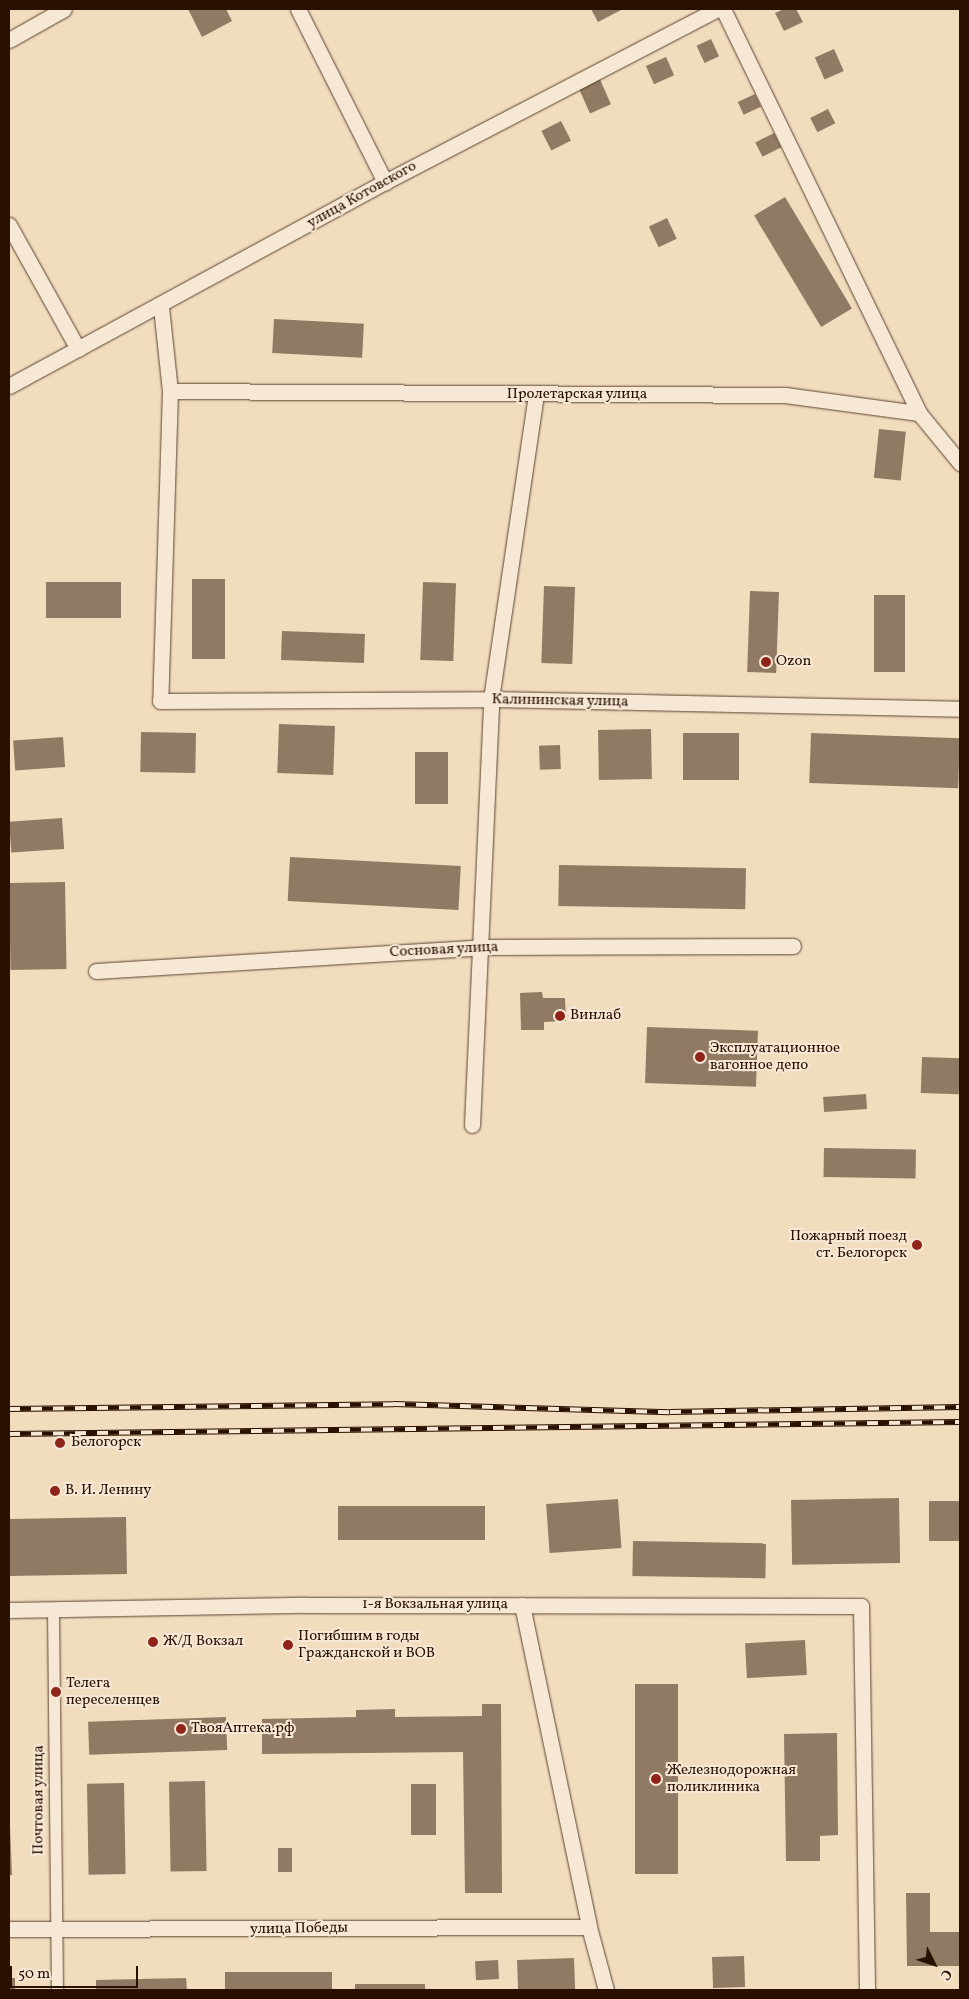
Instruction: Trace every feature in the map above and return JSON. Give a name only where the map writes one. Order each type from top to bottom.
[{"type":"street","points":[[9,40],[64,9]]},
{"type":"street","points":[[298,9],[385,182]]},
{"type":"street","name":"улица Котовского","points":[[9,386],[161,308],[385,182],[717,9]]},
{"type":"street","points":[[723,9],[919,413],[960,463]]},
{"type":"street","points":[[9,225],[78,349]]},
{"type":"street","points":[[161,308],[170,390]]},
{"type":"street","name":"Пролетарская улица","points":[[170,390],[536,395],[785,395],[919,413]]},
{"type":"street","name":"Калининская улица","points":[[170,390],[160,701],[491,699],[960,709]]},
{"type":"street","points":[[472,1125],[482,947],[491,699],[536,395]]},
{"type":"street","name":"Сосновая улица","points":[[96,971],[482,947],[793,946]]},
{"type":"street","points":[[522,1605],[589,1927],[606,1990]]},
{"type":"street","name":"1-я Вокзальная улица","points":[[9,1610],[522,1605],[860,1606],[868,1990]]},
{"type":"street","name":"Почтовая улица","points":[[53,1610],[57,1990]]},
{"type":"street","name":"улица Победы","points":[[9,1929],[589,1927]]},
{"type":"building","points":[[188,9],[226,9],[232,21],[202,37]]},
{"type":"building","points":[[591,9],[623,9],[598,22]]},
{"type":"building","points":[[784,9],[796,9],[803,22],[784,31],[775,13]]},
{"type":"building","points":[[711,39],[719,56],[705,63],[696,46]]},
{"type":"building","points":[[834,49],[844,71],[825,79],[815,58]]},
{"type":"building","points":[[666,57],[674,75],[654,84],[646,66]]},
{"type":"building","points":[[598,75],[611,104],[590,114],[577,84]]},
{"type":"building","points":[[755,94],[761,107],[744,115],[738,102]]},
{"type":"building","points":[[828,109],[835,123],[817,132],[810,118]]},
{"type":"building","points":[[561,121],[571,141],[551,151],[541,131]]},
{"type":"building","points":[[774,133],[781,147],[763,157],[755,143]]},
{"type":"building","points":[[785,197],[852,308],[821,327],[754,216]]},
{"type":"building","points":[[667,218],[677,239],[659,247],[649,226]]},
{"type":"building","points":[[274,319],[364,324],[362,358],[272,353]]},
{"type":"building","points":[[879,429],[906,432],[901,481],[874,478]]},
{"type":"building","points":[[192,579],[225,579],[225,659],[192,659]]},
{"type":"building","points":[[46,582],[121,582],[121,618],[46,618]]},
{"type":"building","points":[[423,582],[456,583],[453,661],[420,660]]},
{"type":"building","points":[[544,586],[575,587],[572,664],[541,663]]},
{"type":"building","points":[[750,591],[779,592],[776,673],[747,672]]},
{"type":"building","points":[[874,595],[905,595],[905,672],[874,672]]},
{"type":"building","points":[[282,631],[365,634],[364,663],[281,660]]},
{"type":"building","points":[[279,724],[335,726],[333,775],[277,773]]},
{"type":"building","points":[[651,729],[652,779],[599,780],[598,730]]},
{"type":"building","points":[[141,732],[196,733],[195,773],[140,772]]},
{"type":"building","points":[[683,733],[739,733],[739,780],[683,780]]},
{"type":"building","points":[[811,733],[960,738],[958,788],[809,783]]},
{"type":"building","points":[[63,737],[65,767],[15,770],[13,740]]},
{"type":"building","points":[[560,745],[561,769],[540,770],[539,746]]},
{"type":"building","points":[[415,752],[448,752],[448,804],[415,804]]},
{"type":"building","points":[[62,818],[64,849],[11,853],[9,822]]},
{"type":"building","points":[[290,857],[461,866],[458,910],[288,901]]},
{"type":"building","points":[[559,865],[746,868],[745,909],[558,906]]},
{"type":"building","points":[[65,882],[67,969],[11,970],[9,883]]},
{"type":"building","points":[[542,992],[543,998],[565,998],[566,1021],[544,1022],[544,1030],[521,1030],[520,993]]},
{"type":"building","name":"Эксплуатационное вагонное депо","points":[[647,1027],[758,1031],[756,1087],[645,1083]]},
{"type":"building","points":[[922,1057],[960,1058],[959,1094],[921,1093]]},
{"type":"building","points":[[866,1094],[867,1109],[824,1112],[823,1097]]},
{"type":"building","points":[[824,1148],[916,1150],[915,1179],[823,1177]]},
{"type":"building","points":[[899,1498],[900,1563],[792,1565],[791,1500]]},
{"type":"building","points":[[618,1499],[621,1548],[550,1553],[546,1504]]},
{"type":"building","points":[[929,1501],[960,1501],[960,1541],[929,1541]]},
{"type":"building","points":[[338,1506],[485,1506],[485,1540],[338,1540]]},
{"type":"building","points":[[126,1517],[127,1574],[10,1576],[9,1519]]},
{"type":"building","points":[[633,1541],[766,1543],[765,1578],[632,1576]]},
{"type":"building","points":[[805,1640],[807,1675],[747,1678],[745,1643]]},
{"type":"building","name":"Железнодорожная поликлиника","points":[[635,1684],[678,1684],[678,1874],[635,1874]]},
{"type":"building","points":[[482,1704],[501,1704],[502,1893],[465,1893],[463,1752],[262,1754],[262,1719],[356,1717],[356,1710],[395,1709],[395,1717],[482,1716]]},
{"type":"building","points":[[226,1717],[227,1750],[89,1755],[88,1722]]},
{"type":"building","points":[[837,1733],[838,1835],[820,1836],[820,1861],[786,1861],[784,1734]]},
{"type":"building","points":[[205,1781],[207,1871],[171,1872],[169,1782]]},
{"type":"building","points":[[124,1783],[126,1874],[89,1875],[87,1784]]},
{"type":"building","points":[[411,1784],[436,1784],[436,1835],[411,1835]]},
{"type":"building","points":[[10,1827],[12,1875],[9,1875]]},
{"type":"building","points":[[278,1848],[292,1848],[292,1872],[278,1872]]},
{"type":"building","points":[[906,1893],[930,1893],[930,1932],[960,1932],[960,1966],[907,1966]]},
{"type":"building","points":[[744,1956],[745,1987],[713,1988],[712,1957]]},
{"type":"building","points":[[574,1958],[575,1990],[518,1990],[517,1960]]},
{"type":"building","points":[[498,1960],[499,1979],[476,1980],[475,1961]]},
{"type":"building","points":[[225,1972],[332,1972],[332,1990],[225,1990]]},
{"type":"building","points":[[9,1978],[15,1978],[15,1990],[9,1990]]},
{"type":"building","points":[[186,1978],[187,1990],[96,1990],[96,1980]]},
{"type":"building","points":[[355,1984],[425,1984],[425,1990],[355,1990]]},
{"type":"railway","points":[[9,1409],[394,1404],[670,1412],[960,1407]]},
{"type":"railway","points":[[9,1434],[960,1422]]},
{"type":"place","name":"Ozon","points":[[766,662]]},
{"type":"place","name":"Винлаб","points":[[560,1016]]},
{"type":"place","name":"Эксплуатационное вагонное депо","points":[[700,1057]]},
{"type":"place","name":"Пожарный поезд ст. Белогорск","points":[[917,1245]]},
{"type":"place","name":"Белогорск","points":[[60,1443]]},
{"type":"place","name":"В. И. Ленину","points":[[55,1491]]},
{"type":"place","name":"Ж/Д Вокзал","points":[[153,1642]]},
{"type":"place","name":"Погибшим в годы Гражданской и ВОВ","points":[[288,1645]]},
{"type":"place","name":"Телега переселенцев","points":[[56,1692]]},
{"type":"place","name":"ТвояАптека.рф","points":[[181,1729]]},
{"type":"place","name":"Железнодорожная поликлиника","points":[[656,1779]]}]
